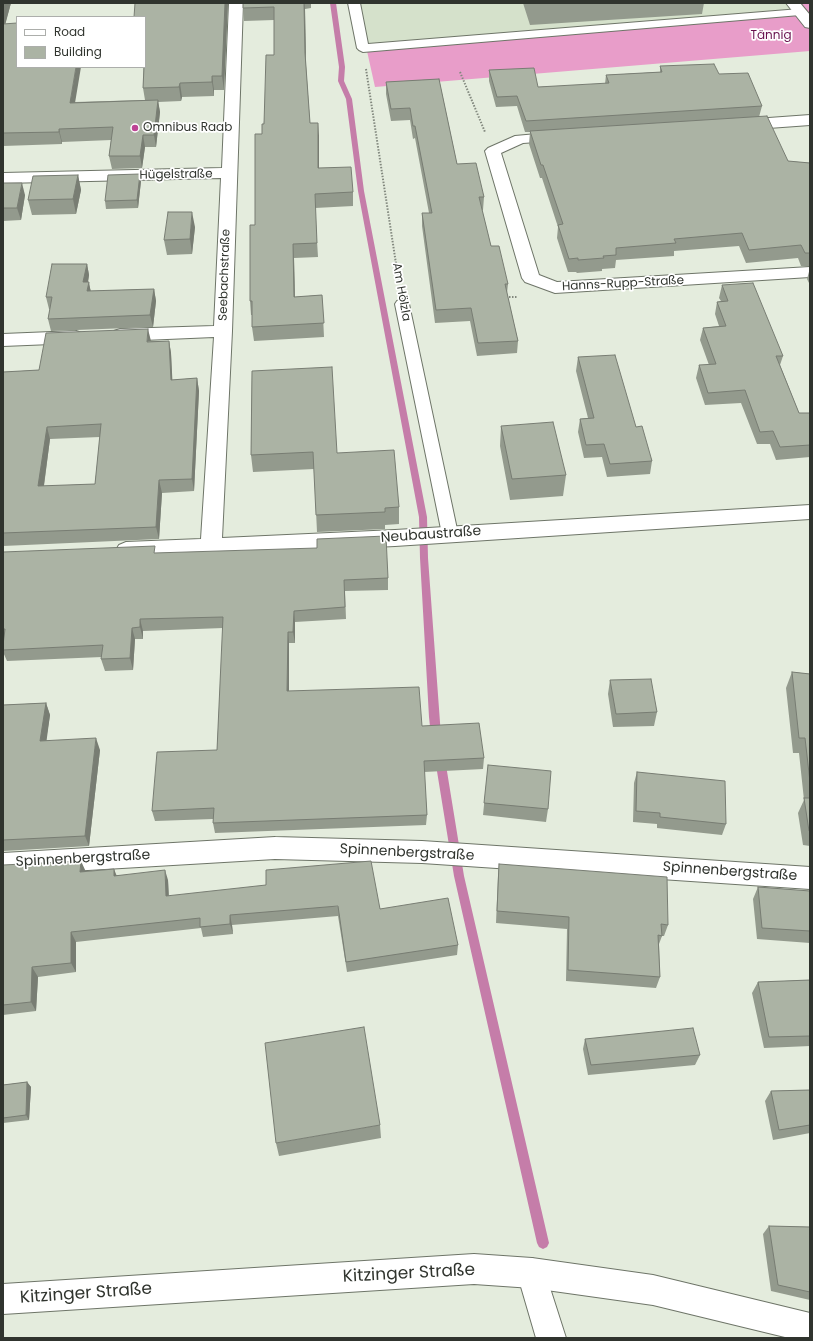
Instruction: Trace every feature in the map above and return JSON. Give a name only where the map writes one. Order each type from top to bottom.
[{"type":"street","name":"Seebachstraße","points":[[211,547],[223,331],[228,174],[236,3]]},
{"type":"street","points":[[796,8],[810,24]]},
{"type":"street","points":[[727,126],[810,120]]},
{"type":"street","points":[[531,278],[493,151],[520,139],[576,136]]},
{"type":"street","name":"Hügelstraße","points":[[3,178],[228,174]]},
{"type":"street","name":"Hanns-Rupp-Straße","points":[[531,278],[555,288],[810,272]]},
{"type":"street","points":[[3,340],[223,331]]},
{"type":"street","name":"Neubaustraße","points":[[111,551],[395,538],[810,512]]},
{"type":"street","name":"Spinnenbergstraße","points":[[3,864],[275,848],[422,852],[810,878]]},
{"type":"street","name":"Kitzinger Straße","points":[[3,1299],[474,1269],[532,1273],[653,1290],[810,1328]]},
{"type":"street","points":[[532,1273],[551,1338]]},
{"type":"lane","points":[[354,3],[363,48],[796,8]]},
{"type":"lane","name":"Am Hölzla","points":[[402,304],[450,534]]},
{"type":"path","name":"Am Hölzla","points":[[363,48],[402,304]]},
{"type":"path","points":[[460,72],[493,151]]},
{"type":"path","points":[[505,297],[521,296],[531,278]]},
{"type":"shaded area","points":[[356,3],[790,3],[800,14],[367,51]]},
{"type":"green space","name":"Tännig","points":[[799,3],[810,3],[810,51],[375,87],[367,51],[808,14]]},
{"type":"building","points":[[135,3],[225,3],[222,76],[212,76],[212,82],[180,83],[179,87],[143,88],[144,68],[146,68],[146,16],[134,16]]},
{"type":"building","points":[[243,3],[304,3],[305,53],[310,123],[318,123],[318,168],[351,167],[353,192],[315,194],[317,243],[293,244],[294,297],[322,295],[324,323],[252,327],[252,301],[250,301],[250,225],[255,225],[255,134],[262,134],[262,124],[264,124],[266,55],[274,55],[274,7],[243,8]]},
{"type":"building","points":[[16,23],[16,68],[76,68],[70,103],[158,100],[154,135],[143,135],[140,156],[109,156],[113,127],[59,129],[59,132],[3,133],[3,24]]},
{"type":"building","points":[[714,64],[719,74],[748,73],[762,106],[526,121],[517,96],[497,97],[489,70],[534,68],[538,87],[609,83],[606,75],[662,72],[660,66]]},
{"type":"building","points":[[439,79],[457,164],[476,163],[484,197],[479,197],[491,246],[499,246],[508,284],[505,284],[518,341],[478,343],[471,308],[436,310],[422,213],[432,213],[415,126],[413,126],[410,108],[391,109],[386,82]]},
{"type":"building","points":[[767,116],[788,161],[810,163],[810,253],[805,253],[801,245],[749,250],[742,233],[674,239],[676,243],[616,248],[616,255],[603,256],[604,258],[578,260],[578,258],[569,259],[558,225],[563,224],[530,131]]},
{"type":"building","points":[[140,174],[137,200],[105,201],[108,175]]},
{"type":"building","points":[[78,175],[73,199],[28,200],[33,176]]},
{"type":"building","points":[[3,183],[22,183],[17,208],[3,208]]},
{"type":"building","points":[[168,212],[192,212],[190,239],[164,240]]},
{"type":"building","points":[[52,264],[87,264],[83,282],[89,282],[87,291],[154,289],[150,315],[48,319],[52,297],[46,297]]},
{"type":"building","points":[[753,283],[783,356],[776,356],[799,413],[810,413],[810,445],[780,447],[773,431],[760,432],[745,390],[708,393],[699,365],[716,364],[703,328],[726,326],[717,302],[728,301],[722,285]]},
{"type":"building","points":[[148,329],[147,342],[169,341],[171,380],[197,378],[192,479],[159,480],[156,527],[3,533],[3,372],[39,370],[46,333]],"holes":[[[101,424],[95,484],[38,486],[47,427]]]},
{"type":"building","points":[[615,355],[636,427],[642,426],[652,461],[610,464],[604,444],[586,445],[580,419],[594,418],[578,357]]},
{"type":"building","points":[[332,367],[337,453],[394,450],[399,507],[385,508],[385,512],[316,515],[313,452],[251,455],[252,371]]},
{"type":"building","points":[[553,422],[566,475],[512,479],[501,426]]},
{"type":"building","points":[[386,536],[388,578],[344,580],[345,607],[294,611],[293,632],[288,632],[287,691],[419,687],[422,726],[479,723],[484,758],[424,761],[427,815],[213,823],[214,808],[152,811],[157,752],[217,750],[223,617],[140,619],[140,627],[132,628],[130,658],[101,659],[103,645],[3,650],[5,629],[3,629],[3,552],[155,546],[154,553],[317,548],[317,539]]},
{"type":"building","points":[[792,672],[810,674],[810,782],[805,738],[799,738]]},
{"type":"building","points":[[651,679],[657,712],[616,714],[610,680]]},
{"type":"building","points":[[46,703],[40,741],[96,738],[85,836],[3,840],[3,705]]},
{"type":"building","points":[[488,765],[551,771],[548,809],[484,803]]},
{"type":"building","points":[[637,772],[725,781],[726,824],[660,817],[660,813],[636,811]]},
{"type":"building","points":[[804,798],[810,798],[810,831],[809,831]]},
{"type":"building","points":[[81,861],[80,872],[114,869],[114,876],[165,870],[166,896],[266,885],[266,870],[371,861],[380,909],[448,898],[458,945],[346,962],[338,906],[230,915],[230,924],[200,927],[200,918],[71,932],[71,963],[32,967],[31,1002],[3,1005],[3,865]]},
{"type":"building","points":[[499,864],[667,877],[668,925],[661,924],[662,936],[658,935],[660,977],[568,970],[569,917],[497,911]]},
{"type":"building","points":[[758,887],[810,891],[810,931],[762,928]]},
{"type":"building","points":[[810,980],[810,1036],[769,1037],[758,982]]},
{"type":"building","points":[[364,1027],[380,1125],[276,1143],[265,1043]]},
{"type":"building","points":[[693,1028],[700,1055],[591,1065],[585,1039]]},
{"type":"building","points":[[27,1082],[26,1115],[3,1118],[3,1085]]},
{"type":"building","points":[[810,1090],[810,1125],[779,1130],[771,1091]]},
{"type":"building","points":[[769,1226],[810,1227],[810,1292],[778,1285]]},
{"type":"waterway","points":[[333,3],[342,67],[341,81],[349,99],[361,191],[423,517],[424,558],[436,736]]},
{"type":"waterway","points":[[440,759],[459,876],[543,1243]]},
{"type":"place","name":"Omnibus Raab","points":[[135,128]]}]
